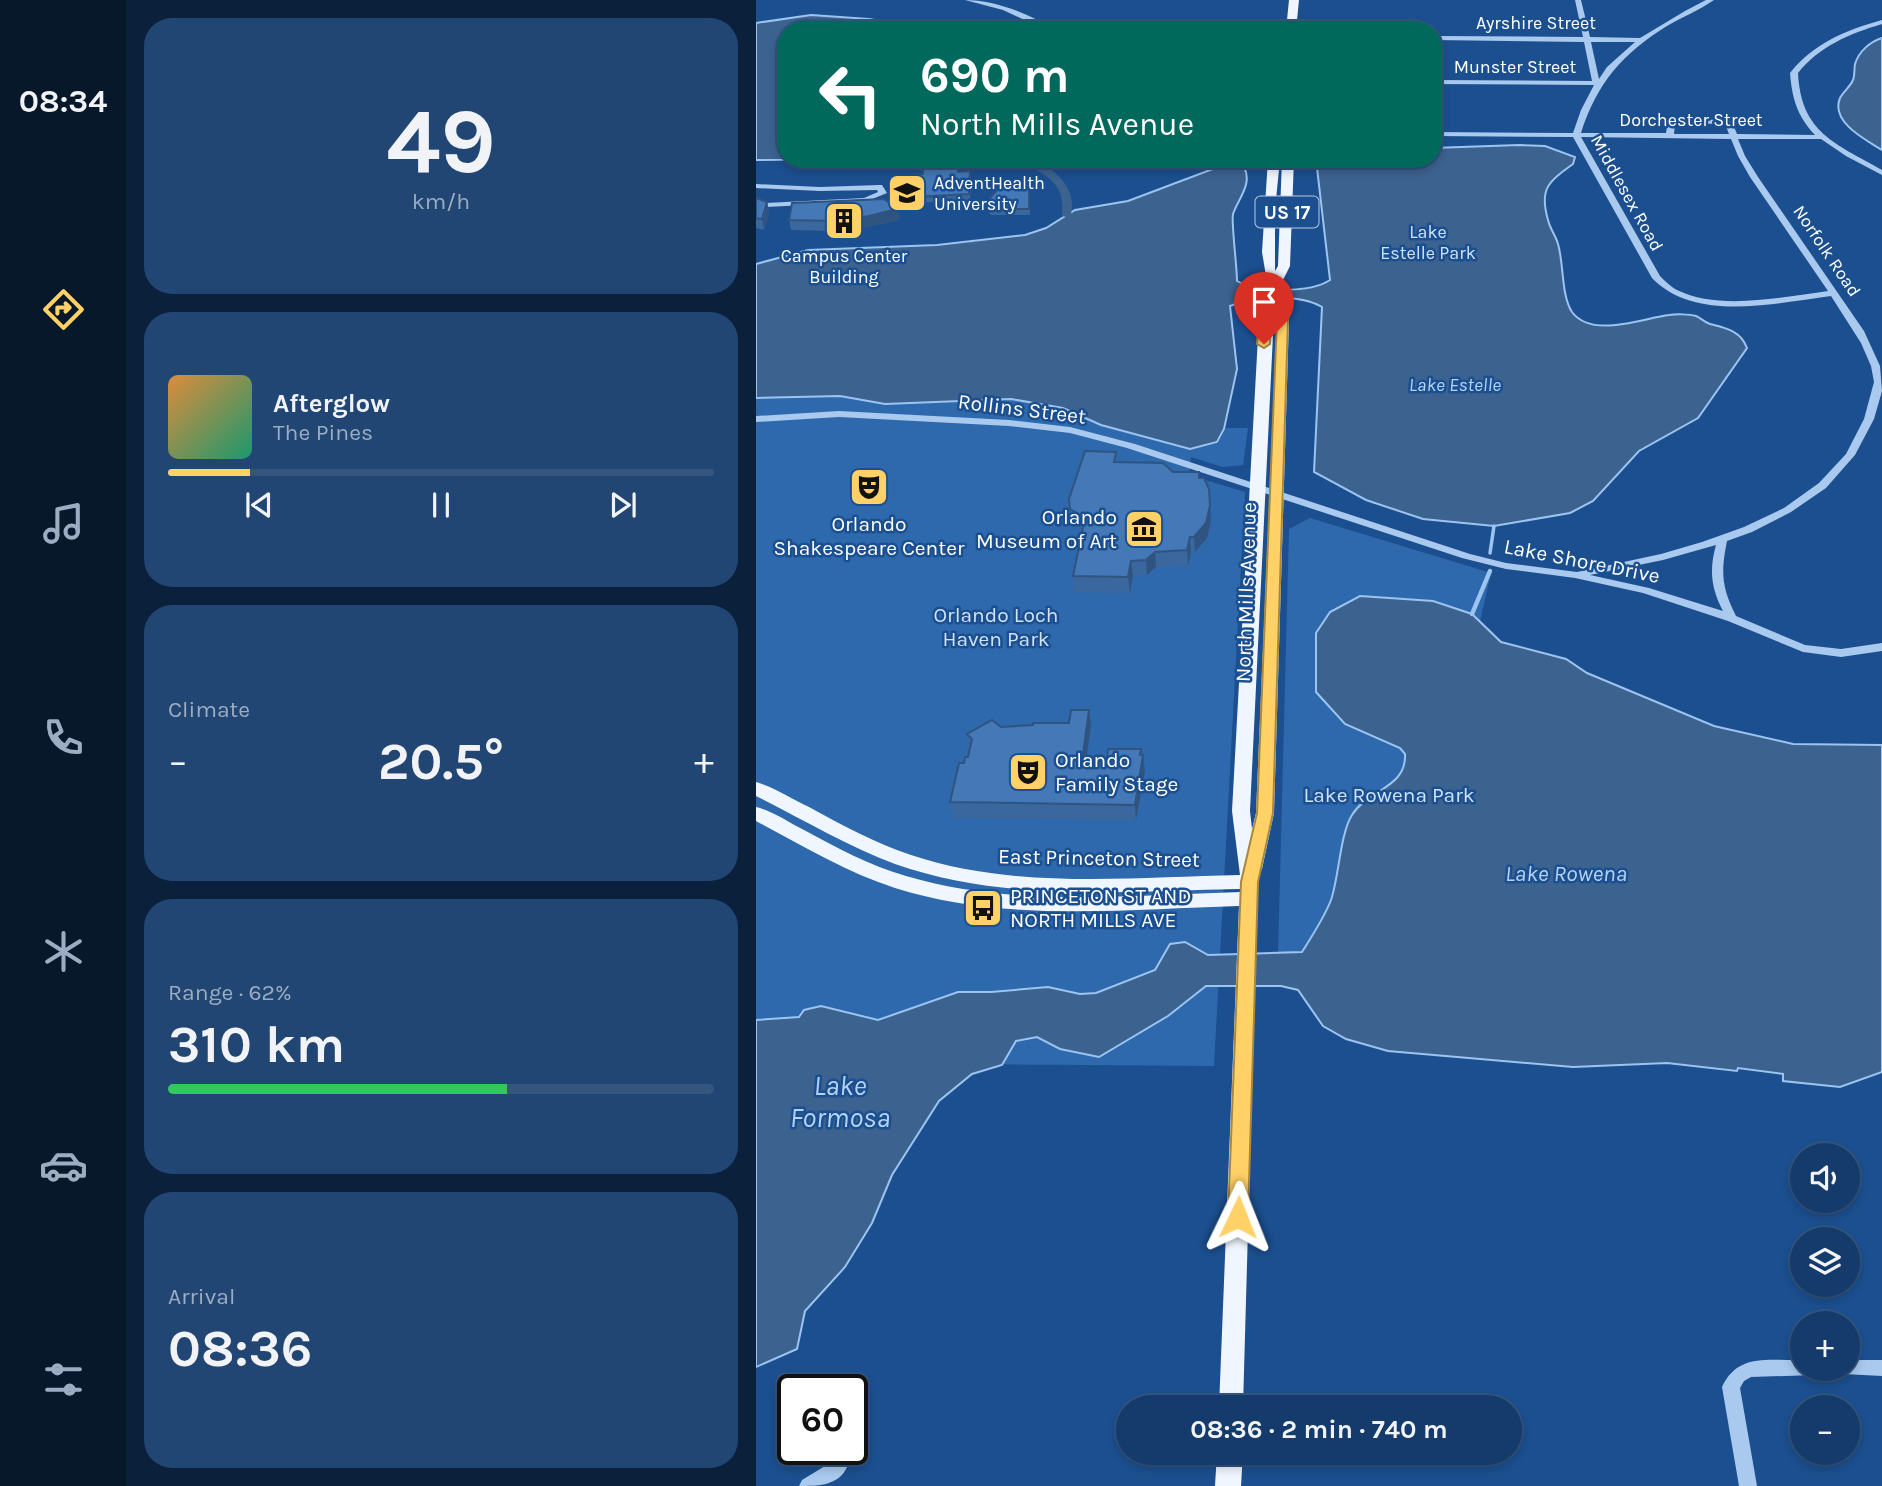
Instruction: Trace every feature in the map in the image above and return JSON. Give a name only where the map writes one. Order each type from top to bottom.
[{"type":"main road","points":[[1292,21],[1294,0]]},
{"type":"main road","name":"North Mills Avenue","points":[[1231,1395],[1250,890],[1241,811],[1265,318],[1274,304],[1275,284],[1268,265],[1273,168]]},
{"type":"main road","name":"North Mills Avenue","points":[[1275,284],[1284,266],[1288,168]]},
{"type":"main road","name":"North Mills Avenue","points":[[1250,890],[1265,813],[1283,319],[1274,304]]},
{"type":"main road","name":"East Princeton Street","points":[[756,788],[884,852],[961,875],[1047,884],[1250,890]]},
{"type":"main road","name":"East Princeton Street","points":[[756,813],[854,863],[899,881],[963,896],[1048,903],[1250,890]]},
{"type":"main road","points":[[1228,1486],[1229,1465]]},
{"type":"street","points":[[968,0],[1005,9],[1032,21]]},
{"type":"street","points":[[1005,9],[1008,0]]},
{"type":"street","points":[[1578,0],[1596,83]]},
{"type":"street","name":"Middlesex Road","points":[[1711,0],[1638,40],[1596,83],[1581,115],[1576,135],[1656,278],[1676,295],[1696,301],[1734,302],[1834,293]]},
{"type":"street","points":[[1882,22],[1828,41],[1801,62],[1794,72],[1793,93],[1802,118],[1822,137],[1882,173]]},
{"type":"street","name":"Ayrshire Street","points":[[1442,38],[1638,40]]},
{"type":"street","name":"Munster Street","points":[[1442,82],[1596,83]]},
{"type":"street","points":[[1670,136],[1672,121],[1728,122],[1735,136]]},
{"type":"street","name":"Dorchester Street","points":[[1442,134],[1822,137]]},
{"type":"street","name":"Norfolk Road","points":[[1575,575],[1648,562],[1722,541],[1765,522],[1817,489],[1840,469],[1862,438],[1880,380],[1855,324],[1743,159],[1735,136]]},
{"type":"street","points":[[756,186],[820,189],[870,186],[879,187],[883,192],[865,200],[766,205],[756,202]]},
{"type":"street","name":"Rollins Street","points":[[756,419],[839,414],[1037,425],[1070,430],[1131,446],[1276,493]]},
{"type":"street","name":"Lake Shore Drive","points":[[1276,493],[1466,556],[1506,566],[1575,575],[1645,590],[1732,618],[1803,648],[1841,653],[1882,647]]},
{"type":"street","points":[[1722,541],[1715,577],[1719,594],[1732,618]]},
{"type":"street","points":[[1860,1368],[1882,1368]]},
{"type":"street","points":[[1748,1486],[1731,1387],[1738,1376],[1749,1369],[1790,1369]]},
{"type":"street","points":[[808,1486],[838,1467]]},
{"type":"green space","name":"Orlando Loch Haven Park","points":[[989,384],[1194,429],[1192,449],[1218,443],[1226,428],[1248,428],[1243,465],[1222,467],[1191,457],[1189,475],[1245,492],[1214,1066],[935,1064],[756,1085],[756,386]]},
{"type":"green space","name":"Lake Rowena Park","points":[[1310,518],[1491,573],[1477,635],[1385,952],[1278,954],[1289,529]]},
{"type":"water","points":[[811,15],[881,21],[777,21],[777,160],[756,160],[756,23]]},
{"type":"water","points":[[1882,38],[1882,150],[1851,129],[1840,115],[1838,107],[1840,98],[1853,80],[1859,55]]},
{"type":"water","name":"Lake Estelle","points":[[1545,146],[1575,157],[1573,164],[1548,187],[1545,193],[1545,209],[1560,252],[1568,305],[1581,320],[1605,326],[1669,315],[1693,315],[1732,331],[1741,338],[1747,348],[1698,418],[1639,451],[1593,501],[1570,513],[1494,526],[1423,519],[1366,500],[1314,472],[1322,307],[1289,298],[1264,298],[1230,306],[1237,369],[1224,429],[1217,442],[1190,449],[1101,425],[1063,408],[1011,399],[885,404],[840,396],[756,398],[756,264],[808,250],[937,245],[1025,235],[1046,228],[1075,210],[1128,201],[1215,168],[1244,168],[1246,185],[1233,214],[1237,281],[1257,288],[1284,290],[1310,287],[1330,280],[1317,168],[1442,168],[1442,148]]},
{"type":"water","name":"Lake Rowena","points":[[1360,596],[1433,601],[1472,614],[1501,642],[1566,659],[1587,673],[1714,726],[1793,744],[1882,745],[1882,1072],[1840,1087],[1783,1081],[1783,1074],[1738,1068],[1737,1071],[1667,1063],[1573,1067],[1388,1051],[1346,1039],[1323,1026],[1298,990],[1281,986],[1206,986],[1168,1016],[1099,1057],[1060,1049],[1037,1037],[1016,1041],[1002,1065],[972,1074],[939,1101],[892,1175],[872,1223],[845,1267],[805,1311],[797,1349],[756,1367],[756,1020],[799,1017],[804,1010],[821,1006],[878,1020],[958,992],[1048,987],[1080,994],[1096,993],[1155,970],[1170,944],[1185,942],[1208,955],[1302,952],[1331,900],[1345,833],[1352,815],[1367,800],[1393,782],[1404,765],[1405,754],[1400,748],[1345,724],[1316,692],[1316,633],[1330,612]]},
{"type":"building","points":[[923,168],[958,168],[958,172],[970,171],[969,194],[914,197],[909,185],[915,174],[923,174]]},
{"type":"building","points":[[1029,184],[1029,209],[989,209],[989,199],[1002,185]]},
{"type":"building","points":[[756,198],[767,202],[762,219],[756,218]]},
{"type":"building","points":[[884,199],[897,209],[834,221],[789,220],[792,203]]},
{"type":"building","name":"Orlando Museum of Art","points":[[1085,451],[1116,452],[1114,462],[1163,463],[1173,472],[1199,472],[1199,478],[1204,478],[1209,489],[1210,505],[1206,523],[1194,537],[1190,537],[1187,550],[1155,552],[1146,560],[1131,561],[1128,577],[1073,576],[1085,518],[1070,509],[1069,499]]},
{"type":"building","name":"Orlando Family Stage","points":[[1071,710],[1089,710],[1082,761],[1107,761],[1108,749],[1141,749],[1140,755],[1143,755],[1135,805],[950,802],[959,763],[964,763],[965,757],[968,757],[972,739],[967,734],[992,720],[1001,727],[1033,723],[1069,723]]},
{"type":"waterway","points":[[1041,168],[1063,187],[1067,196],[1067,216]]},
{"type":"waterway","points":[[1490,553],[1494,526]]},
{"type":"waterway","points":[[1472,614],[1490,571]]},
{"type":"place","name":"AdventHealth University","points":[[907,193]]},
{"type":"place","name":"Campus Center Building","points":[[844,221]]},
{"type":"place","name":"Orlando Shakespeare Center","points":[[869,487]]},
{"type":"place","name":"Orlando Museum of Art","points":[[1144,529]]},
{"type":"place","name":"Orlando Family Stage","points":[[1028,772]]},
{"type":"place","name":"PRINCETON ST AND NORTH MILLS AVE","points":[[983,908]]},
{"type":"route","points":[[1238,1217],[1250,882],[1265,813],[1283,319],[1274,304],[1265,318],[1264,344]]},
{"type":"park label","name":"Lake Estelle Park","points":[[1428,242]]},
{"type":"water label","name":"Lake Formosa","points":[[840,1101]]}]
